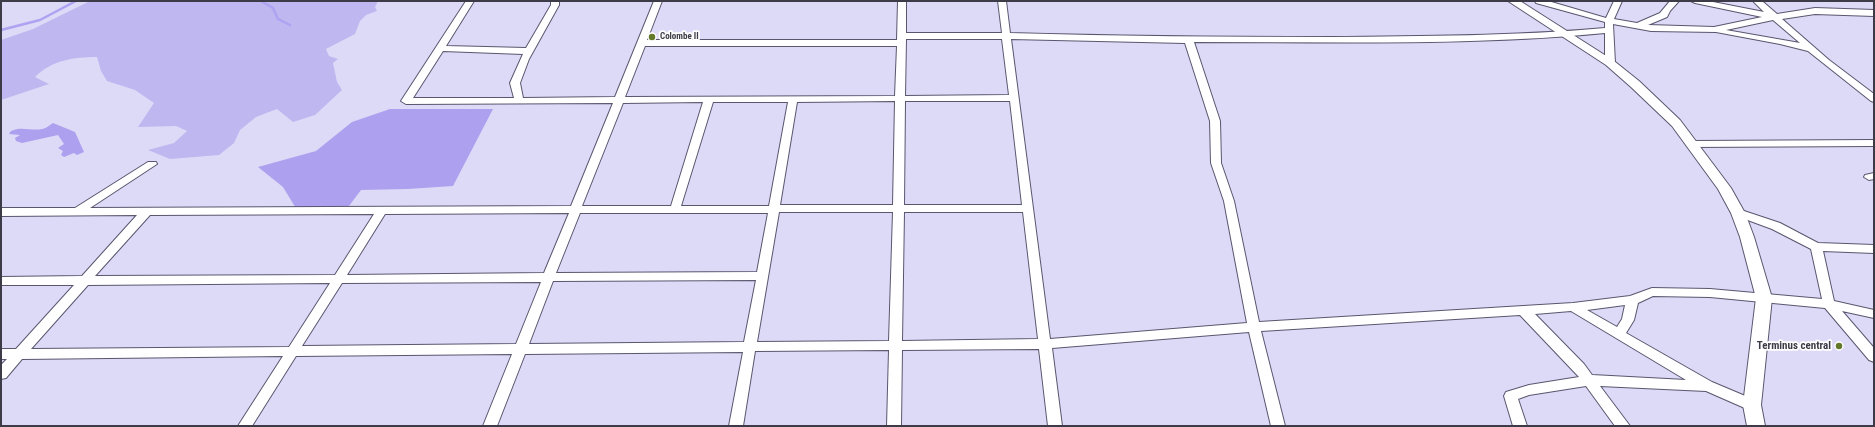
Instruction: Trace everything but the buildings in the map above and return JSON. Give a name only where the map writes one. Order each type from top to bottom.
[{"type":"street","points":[[470,1],[406,100],[1014,98]]},
{"type":"street","points":[[519,100],[515,84],[528,51],[555,5],[555,1]]},
{"type":"street","points":[[490,426],[658,1]]},
{"type":"street","points":[[894,426],[902,1]]},
{"type":"street","points":[[1002,1],[1055,426]]},
{"type":"street","points":[[1513,1],[1610,63],[1636,84],[1661,108],[1691,144],[1724,188],[1738,213],[1747,236],[1764,298],[1752,405],[1756,426]]},
{"type":"street","points":[[1539,1],[1609,25]]},
{"type":"street","points":[[1610,63],[1609,25],[1618,1]]},
{"type":"street","points":[[1638,26],[1664,15],[1666,10],[1675,1]]},
{"type":"street","points":[[1695,1],[1766,13],[1777,17]]},
{"type":"street","points":[[1757,1],[1812,49],[1874,99]]},
{"type":"street","points":[[1810,3],[1810,8],[1815,11]]},
{"type":"street","points":[[1714,30],[1750,21],[1815,11],[1874,13]]},
{"type":"street","points":[[641,43],[902,40],[1006,36],[1189,40],[1421,39],[1566,34],[1609,25],[1714,30],[1780,41],[1812,49]]},
{"type":"street","points":[[1189,40],[1215,121],[1216,163],[1229,201],[1250,300],[1254,327],[1278,426]]},
{"type":"street","points":[[439,48],[528,51]]},
{"type":"street","points":[[675,209],[709,99]]},
{"type":"street","points":[[736,426],[794,99]]},
{"type":"street","points":[[1691,144],[1874,143]]},
{"type":"street","points":[[78,212],[152,164]]},
{"type":"street","points":[[1,212],[1028,208]]},
{"type":"street","points":[[245,426],[382,210]]},
{"type":"street","points":[[1,374],[146,211]]},
{"type":"street","points":[[1738,213],[1776,226],[1816,247],[1874,249]]},
{"type":"street","points":[[1816,247],[1829,304],[1874,357]]},
{"type":"street","points":[[1,281],[763,276]]},
{"type":"street","points":[[1,354],[1045,344],[1254,327],[1572,307],[1632,300],[1652,292],[1710,293],[1829,304],[1874,314]]},
{"type":"street","points":[[1619,334],[1628,320],[1632,300]]},
{"type":"street","points":[[1572,307],[1707,386],[1752,405]]},
{"type":"street","points":[[1523,310],[1556,341],[1589,380],[1623,426]]},
{"type":"street","points":[[1520,426],[1511,396],[1529,390],[1589,380],[1707,386]]},
{"type":"shaded area","points":[[90,1],[378,1],[375,7],[377,11],[366,15],[360,21],[355,34],[326,49],[329,56],[338,59],[333,63],[337,82],[342,90],[315,115],[293,122],[277,109],[256,117],[240,130],[234,143],[219,155],[170,159],[148,150],[174,143],[187,131],[176,126],[138,127],[154,103],[135,90],[107,81],[101,71],[97,57],[72,59],[56,63],[35,77],[49,84],[1,100],[1,40],[33,29]]},
{"type":"shaded area","points":[[390,109],[493,109],[453,186],[361,190],[346,210],[297,210],[283,187],[258,167],[316,151],[352,122]]},
{"type":"shaded area","points":[[53,123],[75,132],[84,152],[77,155],[74,153],[64,157],[61,155],[63,151],[58,148],[64,144],[58,135],[22,143],[16,141],[15,138],[20,135],[9,134],[11,131],[19,129],[43,129]]},
{"type":"waterway","points":[[1,30],[40,20],[76,1]]},
{"type":"waterway","points":[[261,1],[273,8],[278,19],[290,25]]},
{"type":"place","name":"Colombe II","points":[[652,37]]},
{"type":"place","name":"Terminus central","points":[[1839,346]]}]
